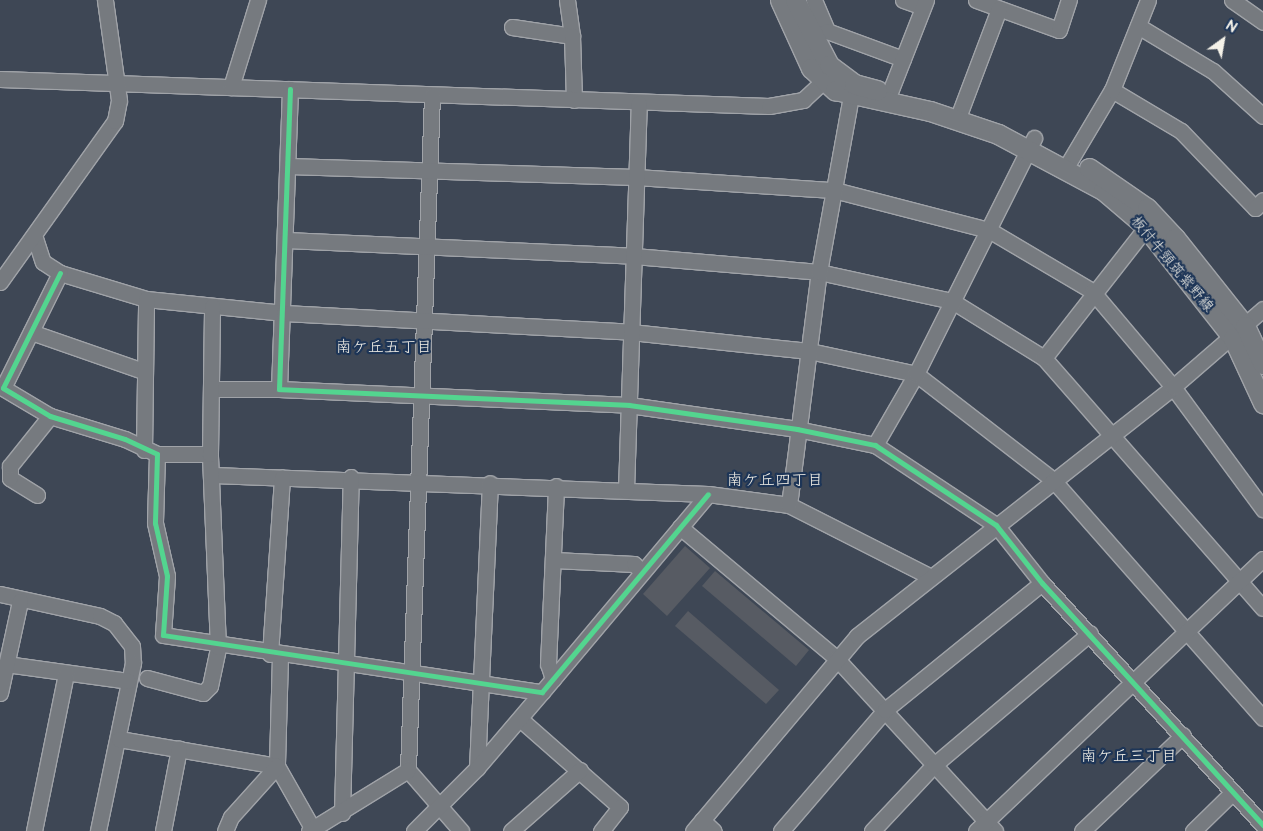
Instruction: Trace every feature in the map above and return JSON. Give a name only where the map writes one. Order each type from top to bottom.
[{"type":"main road","points":[[780,0],[828,76]]},
{"type":"main road","name":"板付牛頸筑紫野線","points":[[795,0],[828,76],[851,90],[959,114]]},
{"type":"main road","name":"板付牛頸筑紫野線","points":[[851,90],[890,92],[959,114],[1031,143],[1067,163],[1102,190],[1149,221],[1263,364]]},
{"type":"main road","name":"板付牛頸筑紫野線","points":[[1239,332],[1263,403]]},
{"type":"street","points":[[0,282],[35,238],[115,121],[116,82],[105,0]]},
{"type":"street","points":[[231,87],[258,0]]},
{"type":"street","points":[[567,0],[572,36],[574,100]]},
{"type":"street","points":[[814,0],[827,31],[903,59]]},
{"type":"street","points":[[890,92],[925,4],[903,0]]},
{"type":"street","points":[[976,0],[1059,30],[1069,0]]},
{"type":"street","points":[[1067,163],[1112,90],[1148,0]]},
{"type":"street","points":[[1232,0],[1263,22]]},
{"type":"street","points":[[959,114],[999,9]]},
{"type":"street","points":[[1138,26],[1213,70],[1263,116]]},
{"type":"street","points":[[512,27],[572,36]]},
{"type":"street","points":[[0,79],[639,103],[769,106],[803,100],[828,76]]},
{"type":"street","points":[[279,389],[284,313],[290,89]]},
{"type":"street","points":[[788,505],[819,272],[851,90]]},
{"type":"street","points":[[1112,90],[1181,131],[1255,208],[1263,200]]},
{"type":"street","points":[[432,95],[422,396],[422,480],[408,770],[461,831]]},
{"type":"street","points":[[626,490],[639,103]]},
{"type":"street","points":[[875,445],[916,374],[1031,143]]},
{"type":"street","points":[[288,166],[636,177],[834,190],[989,230],[1092,291],[1173,387],[1263,509]]},
{"type":"street","points":[[1044,358],[1092,291],[1149,221]]},
{"type":"street","points":[[35,238],[43,262],[60,273],[146,299],[284,313],[631,332],[809,351],[916,374],[1053,480],[1263,718]]},
{"type":"street","points":[[286,240],[634,256],[819,272],[952,301],[1044,358],[1113,433],[1242,581],[1263,608]]},
{"type":"street","points":[[60,273],[3,388],[50,416],[125,439],[151,452],[210,454]]},
{"type":"street","points":[[146,299],[143,371],[151,452],[155,522],[167,576],[162,636],[218,647],[542,692]]},
{"type":"street","points":[[147,678],[203,692],[210,686],[218,647],[213,475],[210,454],[212,306]]},
{"type":"street","points":[[714,831],[698,826],[836,658],[929,576],[1173,387],[1239,332],[1263,309]]},
{"type":"street","points":[[31,332],[143,371]]},
{"type":"street","points":[[212,389],[279,389],[629,405],[797,428],[875,445],[996,524],[1042,583],[1135,682],[1233,792],[1262,821]]},
{"type":"street","points":[[37,495],[10,478],[10,466],[50,416]]},
{"type":"street","points":[[213,475],[422,480],[556,486],[708,494],[788,505],[929,576]]},
{"type":"street","points":[[282,477],[275,655],[277,766],[312,830],[408,770]]},
{"type":"street","points":[[342,813],[351,478]]},
{"type":"street","points":[[478,768],[479,683],[490,483]]},
{"type":"street","points":[[553,679],[548,664],[556,486]]},
{"type":"street","points":[[414,831],[440,808],[478,768],[708,494]]},
{"type":"street","points":[[680,527],[836,658],[886,710],[985,827],[1263,559]]},
{"type":"street","points":[[554,560],[634,564],[642,572]]},
{"type":"street","points":[[781,831],[886,710],[1042,583]]},
{"type":"street","points":[[0,594],[20,600],[100,616],[114,623],[132,646],[119,739],[98,831]]},
{"type":"street","points":[[0,693],[6,664],[6,635],[20,600]]},
{"type":"street","points":[[872,831],[934,765],[1090,633]]},
{"type":"street","points":[[6,664],[66,674],[128,681]]},
{"type":"street","points":[[34,831],[66,674]]},
{"type":"street","points":[[520,718],[620,807],[601,831]]},
{"type":"street","points":[[1082,831],[1183,735]]},
{"type":"street","points":[[119,739],[277,766]]},
{"type":"street","points":[[163,831],[179,749]]},
{"type":"street","points":[[225,831],[231,817],[277,766]]},
{"type":"street","points":[[511,831],[580,770]]},
{"type":"street","points":[[1193,831],[1233,792]]},
{"type":"building","points":[[685,546],[710,568],[667,616],[643,594]]},
{"type":"building","points":[[715,571],[809,650],[796,666],[702,586]]},
{"type":"building","points":[[688,611],[779,690],[766,704],[675,626]]},
{"type":"cycle path","points":[[290,89],[279,389],[629,405],[797,429],[875,445],[996,525],[1042,583],[1263,825]]},
{"type":"cycle path","points":[[60,273],[3,388],[50,416],[125,439],[157,454],[155,523],[167,576],[163,635],[542,692],[708,494]]},
{"type":"district","name":"南ケ丘五丁目","points":[[384,348]]},
{"type":"district","name":"南ケ丘四丁目","points":[[775,481]]},
{"type":"district","name":"南ケ丘三丁目","points":[[1129,757]]}]
